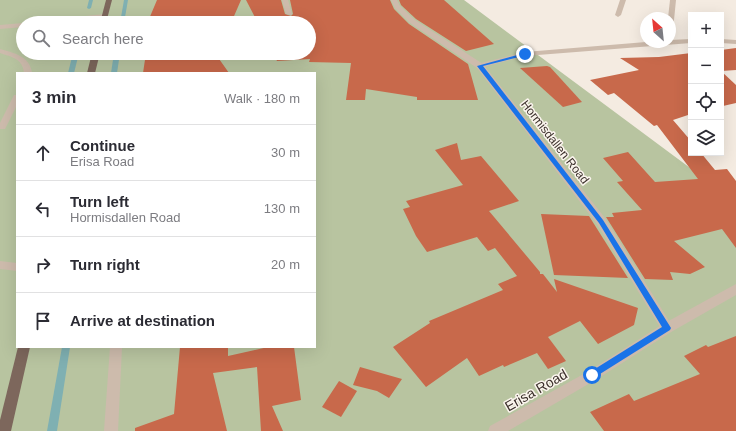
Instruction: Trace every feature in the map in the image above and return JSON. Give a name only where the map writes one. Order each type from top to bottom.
[{"type":"main road","points":[[105,16],[109,0]]},
{"type":"main road","points":[[91,72],[94,60]]},
{"type":"main road","points":[[4,431],[24,348]]},
{"type":"street","points":[[285,0],[289,14]]},
{"type":"street","name":"Hormisdallen Road","points":[[394,0],[405,16],[460,54],[476,61],[601,221],[667,328]]},
{"type":"street","points":[[618,15],[623,0]]},
{"type":"street","points":[[672,12],[673,0]]},
{"type":"street","points":[[0,27],[16,25]]},
{"type":"street","points":[[676,42],[688,41]]},
{"type":"street","points":[[724,41],[736,42]]},
{"type":"street","points":[[480,66],[525,54],[640,44]]},
{"type":"street","points":[[0,52],[16,57]]},
{"type":"street","points":[[23,60],[26,62],[28,72]]},
{"type":"street","points":[[2,127],[16,100]]},
{"type":"street","points":[[0,265],[16,267]]},
{"type":"street","name":"Erisa Road","points":[[495,431],[592,375],[667,328],[736,289]]},
{"type":"street","points":[[111,431],[116,348]]},
{"type":"green space","points":[[0,0],[464,0],[736,202],[736,431],[0,431]]},
{"type":"building","points":[[157,0],[241,0],[234,16],[150,16]]},
{"type":"building","points":[[246,0],[281,0],[285,14],[291,16],[254,16]]},
{"type":"building","points":[[290,0],[390,0],[394,9],[409,24],[468,64],[478,100],[417,100],[417,97],[366,89],[365,100],[346,100],[351,63],[309,62],[310,60],[316,60],[316,16],[291,16],[293,14]]},
{"type":"building","points":[[399,0],[444,0],[494,44],[466,51],[416,19],[401,5]]},
{"type":"building","points":[[736,48],[736,70],[724,71],[724,50]]},
{"type":"building","points":[[688,53],[688,115],[673,120],[688,138],[688,156],[703,156],[715,170],[727,169],[736,181],[736,248],[722,229],[674,241],[705,267],[690,274],[670,272],[673,280],[645,279],[606,217],[614,217],[612,213],[642,210],[617,182],[623,181],[603,158],[628,152],[655,182],[698,179],[657,125],[654,126],[614,93],[608,95],[590,80],[639,70],[620,58],[659,57]]},
{"type":"building","points":[[145,60],[220,60],[228,72],[143,72]]},
{"type":"building","points":[[550,67],[582,102],[563,107],[520,68]]},
{"type":"building","points":[[724,74],[736,85],[736,103],[724,106]]},
{"type":"building","points":[[457,143],[461,160],[481,156],[519,201],[489,211],[540,272],[540,274],[543,274],[557,292],[554,279],[638,308],[634,325],[598,344],[580,321],[548,337],[566,361],[548,369],[537,353],[504,367],[503,365],[479,376],[467,358],[426,387],[393,347],[430,323],[429,321],[503,290],[498,284],[517,276],[495,248],[488,251],[477,237],[427,252],[416,236],[403,209],[410,207],[406,201],[463,185],[435,150]]},
{"type":"building","points":[[541,214],[589,216],[628,278],[554,275]]},
{"type":"building","points":[[736,336],[736,431],[604,431],[590,412],[629,394],[634,401],[700,374],[684,356],[706,345],[708,347]]},
{"type":"building","points":[[180,348],[228,348],[228,356],[264,348],[294,348],[301,400],[272,406],[283,431],[261,431],[257,367],[213,373],[227,431],[135,431],[135,428],[174,414]]},
{"type":"building","points":[[360,367],[402,379],[389,398],[377,391],[353,385]]},
{"type":"building","points":[[339,381],[357,391],[341,417],[322,407]]},
{"type":"waterway","points":[[89,8],[91,0]]},
{"type":"waterway","points":[[123,16],[126,0]]},
{"type":"waterway","points":[[71,72],[74,60]]},
{"type":"waterway","points":[[114,72],[116,60]]},
{"type":"waterway","points":[[52,431],[66,348]]},
{"type":"route","points":[[525,54],[480,66],[601,221],[667,328],[592,375]]}]
